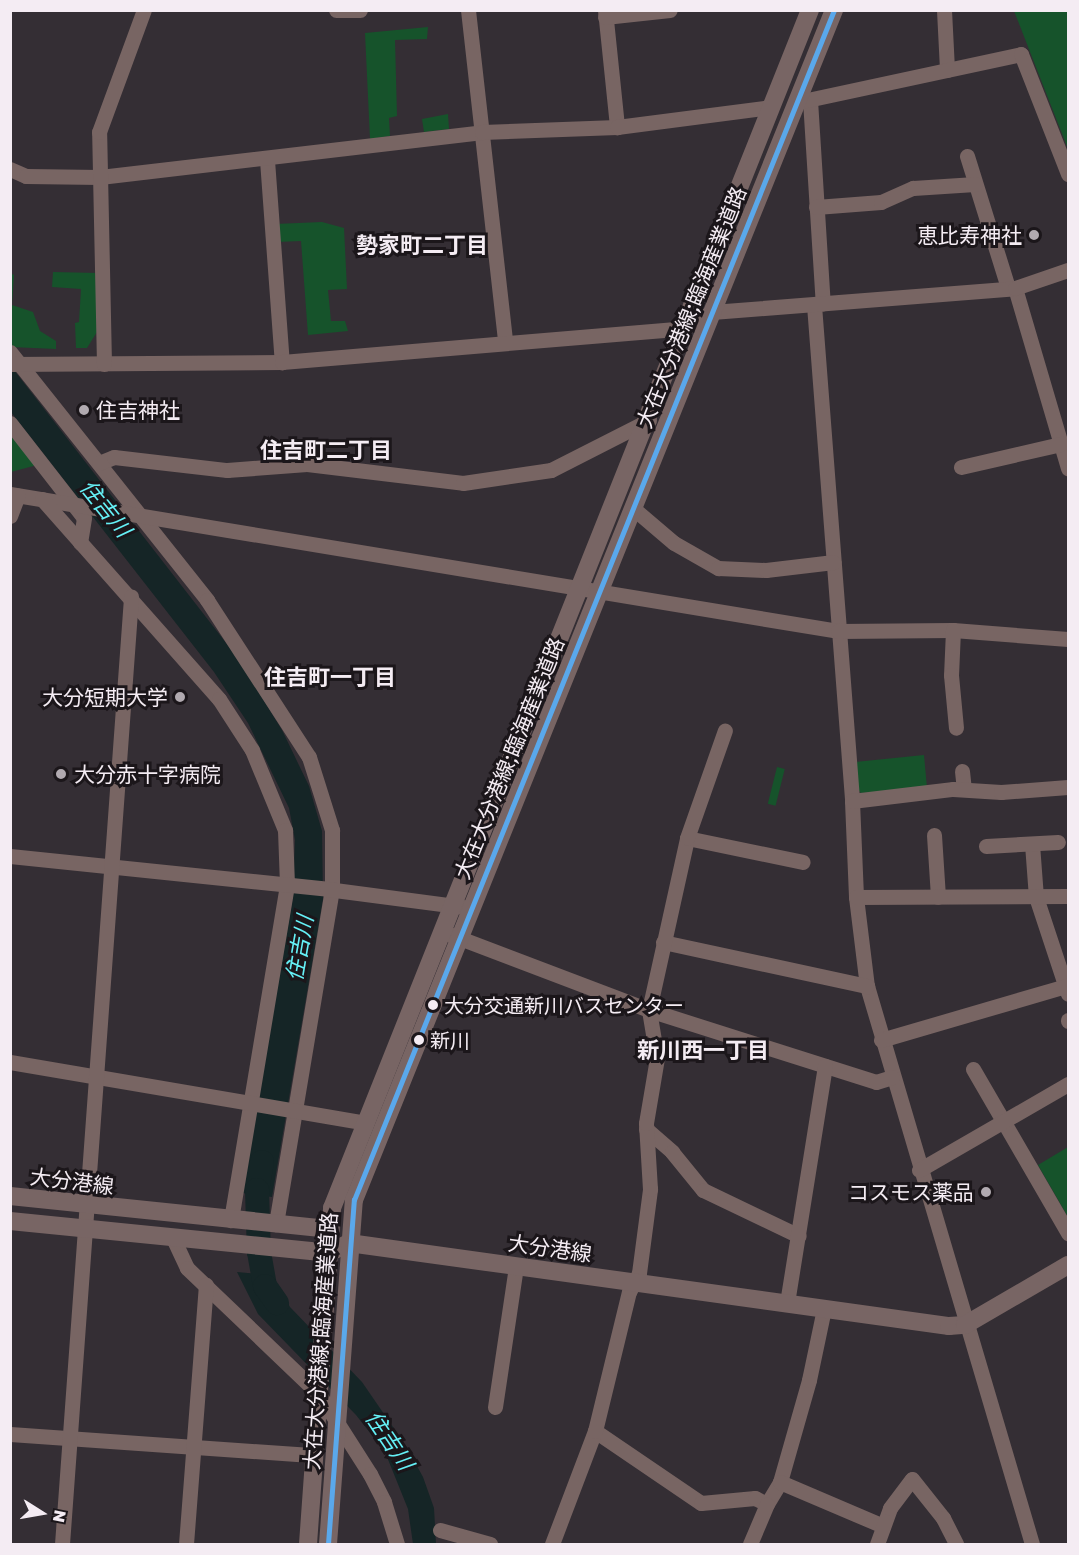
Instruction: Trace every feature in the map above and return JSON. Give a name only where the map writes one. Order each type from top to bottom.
[{"type":"main road","name":"大在大分港線;臨海産業道路","points":[[327,1545],[354,1200],[712,312],[804,101],[834,10]]},
{"type":"main road","name":"大在大分港線;臨海産業道路","points":[[308,1545],[332,1208],[578,588],[649,420],[771,108],[806,12]]},
{"type":"main road","name":"大分港線","points":[[10,1196],[89,1206],[330,1229]]},
{"type":"main road","points":[[10,1221],[328,1253],[349,1244],[330,1229]]},
{"type":"main road","name":"大分港線","points":[[349,1244],[824,1309],[965,1325]]},
{"type":"main road","points":[[965,1325],[1068,1264]]},
{"type":"street","points":[[104,364],[99,132],[144,10]]},
{"type":"street","points":[[340,11],[360,10]]},
{"type":"street","points":[[468,10],[505,342]]},
{"type":"street","points":[[617,127],[605,14],[670,10]]},
{"type":"street","points":[[944,10],[947,70]]},
{"type":"street","points":[[1032,1545],[919,1170],[867,986],[856,897],[852,801],[838,631],[819,305],[816,207],[804,101],[1022,54],[1068,174]]},
{"type":"street","points":[[10,169],[26,176],[100,177],[267,160],[482,132],[617,127],[771,108]]},
{"type":"street","points":[[967,156],[1012,288],[1062,423],[1061,444],[1068,468]]},
{"type":"street","points":[[267,160],[282,362]]},
{"type":"street","points":[[816,207],[881,202],[913,188],[975,184]]},
{"type":"street","points":[[14,361],[104,364],[282,362],[684,328],[712,312],[1012,288],[1068,270]]},
{"type":"street","points":[[14,361],[99,463],[136,514],[207,600],[309,757],[332,830],[330,889],[274,1224]]},
{"type":"street","points":[[99,463],[114,457],[227,470],[307,464],[463,483],[551,470],[649,420]]},
{"type":"street","points":[[10,423],[77,505],[84,518],[80,543]]},
{"type":"street","points":[[961,467],[1061,444]]},
{"type":"street","points":[[10,516],[14,495],[838,631],[952,630],[1068,639]]},
{"type":"street","points":[[42,499],[219,699],[252,750],[285,830],[289,885],[233,1220]]},
{"type":"street","points":[[633,509],[674,543],[718,568],[766,570],[834,562]]},
{"type":"street","points":[[62,1545],[89,1206],[131,597]]},
{"type":"street","points":[[952,630],[951,675],[956,728]]},
{"type":"street","points":[[552,1545],[595,1431],[635,1283],[650,1189],[646,1129],[657,1058],[649,1010],[687,838],[725,730]]},
{"type":"street","points":[[962,771],[964,789]]},
{"type":"street","points":[[852,801],[964,789],[1001,792],[1068,788]]},
{"type":"street","points":[[934,835],[938,897]]},
{"type":"street","points":[[687,838],[803,862]]},
{"type":"street","points":[[986,846],[1058,842]]},
{"type":"street","points":[[881,1040],[1067,990],[1036,897],[1032,844]]},
{"type":"street","points":[[10,856],[453,903],[472,910]]},
{"type":"street","points":[[856,897],[1068,896]]},
{"type":"street","points":[[442,931],[649,1010],[876,1082],[892,1077]]},
{"type":"street","points":[[663,942],[867,986]]},
{"type":"street","points":[[10,1062],[366,1123]]},
{"type":"street","points":[[787,1303],[800,1236],[825,1066]]},
{"type":"street","points":[[973,1069],[1068,1233]]},
{"type":"street","points":[[919,1170],[1068,1084]]},
{"type":"street","points":[[646,1129],[672,1152],[703,1190],[800,1236]]},
{"type":"street","points":[[173,1238],[187,1268],[319,1387],[337,1425],[384,1502],[397,1545]]},
{"type":"street","points":[[495,1407],[516,1266]]},
{"type":"street","points":[[186,1545],[206,1285]]},
{"type":"street","points":[[750,1545],[767,1504],[780,1482],[809,1380],[824,1309]]},
{"type":"street","points":[[595,1431],[700,1503],[755,1498],[767,1504]]},
{"type":"street","points":[[10,1434],[314,1455]]},
{"type":"street","points":[[877,1545],[890,1508],[912,1479],[943,1518],[956,1545]]},
{"type":"street","points":[[780,1482],[883,1526]]},
{"type":"street","points":[[440,1530],[490,1545]]},
{"type":"green space","points":[[1014,11],[1068,11],[1068,149]]},
{"type":"green space","points":[[428,27],[427,39],[395,40],[397,116],[389,118],[390,136],[370,139],[365,33]]},
{"type":"green space","points":[[448,114],[449,129],[424,132],[422,119]]},
{"type":"green space","points":[[322,222],[344,228],[347,289],[328,290],[331,321],[345,321],[348,331],[308,335],[301,241],[277,242],[275,224]]},
{"type":"green space","points":[[53,272],[98,273],[102,324],[87,348],[76,348],[75,323],[79,322],[81,289],[52,287]]},
{"type":"green space","points":[[10,273],[14,275],[12,305],[33,312],[40,331],[56,341],[56,349],[11,347]]},
{"type":"green space","points":[[11,426],[41,464],[11,472]]},
{"type":"green space","points":[[924,755],[927,788],[861,793],[857,789],[855,762]]},
{"type":"green space","points":[[777,767],[785,769],[776,806],[768,804]]},
{"type":"green space","points":[[1068,1147],[1068,1217],[1038,1165]]},
{"type":"water","name":"住吉川","points":[[10,365],[237,657],[282,730],[309,786],[322,831],[323,899],[272,1197],[242,1193],[293,897],[295,840],[289,808],[248,723],[214,672],[11,412]]},
{"type":"water","points":[[237,1272],[272,1275],[290,1307],[362,1382],[406,1446],[423,1477],[434,1508],[436,1544],[413,1544],[408,1509],[385,1452],[356,1415],[258,1314]]},
{"type":"waterway","name":"住吉川","points":[[262,1162],[257,1190],[259,1252],[265,1286],[277,1303]]},
{"type":"transit line","points":[[328,1544],[354,1200],[834,10]]},
{"type":"place","name":"恵比寿神社","points":[[1034,235]]},
{"type":"place","name":"住吉神社","points":[[84,410]]},
{"type":"place","name":"大分短期大学","points":[[180,697]]},
{"type":"place","name":"大分赤十字病院","points":[[61,774]]},
{"type":"place","name":"大分交通新川バスセンター","points":[[433,1005]]},
{"type":"place","name":"新川","points":[[419,1040]]},
{"type":"place","name":"コスモス薬品","points":[[986,1192]]},
{"type":"district","name":"勢家町二丁目","points":[[422,245]]},
{"type":"district","name":"住吉町二丁目","points":[[326,450]]},
{"type":"district","name":"住吉町一丁目","points":[[330,677]]},
{"type":"district","name":"新川西一丁目","points":[[703,1050]]}]
